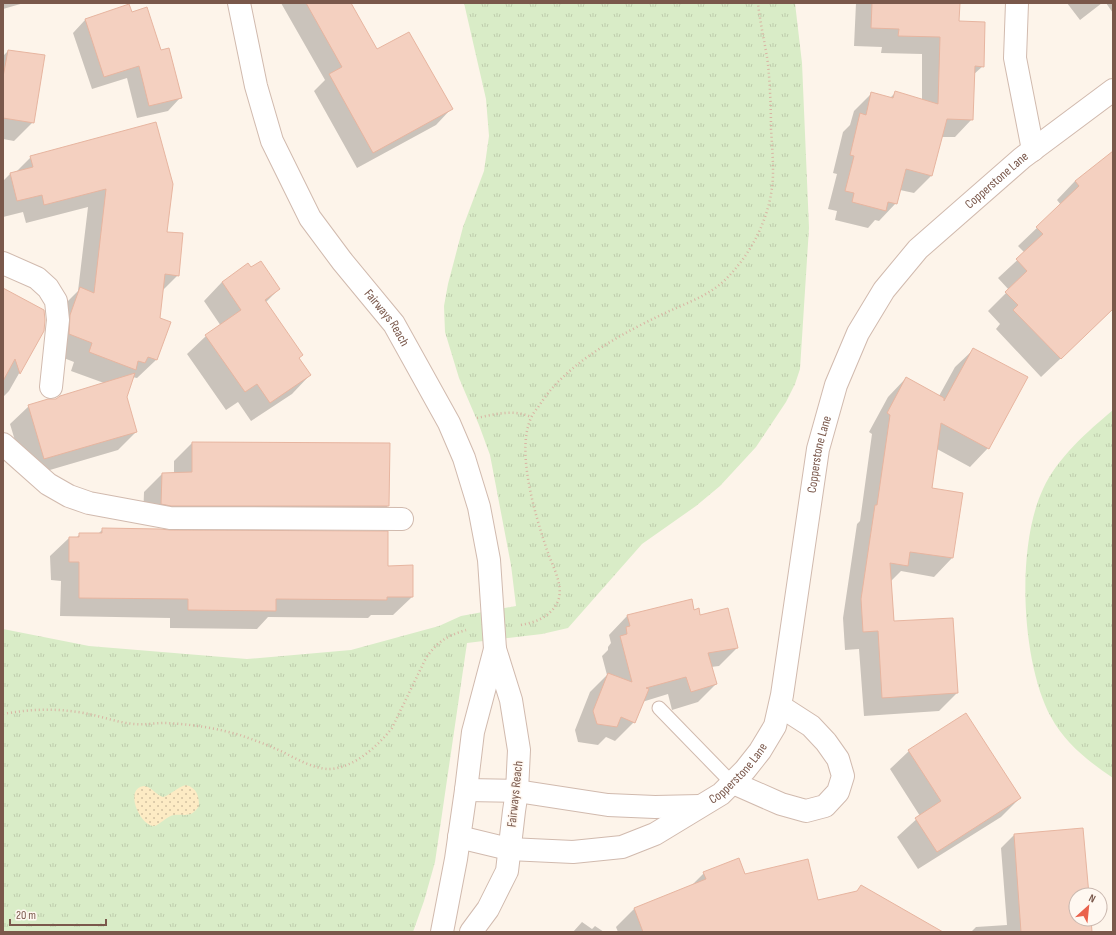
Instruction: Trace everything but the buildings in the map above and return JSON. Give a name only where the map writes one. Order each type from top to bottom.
[{"type":"street","name":"Fairways Reach","points":[[239,3],[256,86],[272,141],[310,218],[342,261],[394,324],[449,423],[464,458],[479,507],[489,560],[494,649],[511,700],[519,750],[517,791],[506,871],[488,909],[471,932]]},
{"type":"street","name":"Copperstone Lane","points":[[1017,3],[1016,58],[1033,150]]},
{"type":"street","name":"Copperstone Lane","points":[[459,837],[509,849],[573,852],[622,847],[656,834],[703,806],[721,794],[745,770],[760,751],[775,726],[780,706],[818,449],[836,385],[858,333],[884,290],[918,249],[1022,158],[1113,90]]},
{"type":"street","points":[[3,263],[37,278],[48,288],[56,301],[58,320],[51,388]]},
{"type":"street","points":[[3,444],[48,484],[70,496],[89,503],[170,518],[402,519]]},
{"type":"street","name":"Fairways Reach","points":[[442,932],[456,859],[473,732],[494,649]]},
{"type":"street","points":[[732,782],[781,804],[806,810],[825,806],[838,792],[843,776],[838,759],[826,742],[811,726],[780,706]]},
{"type":"street","name":"Copperstone Lane","points":[[466,790],[517,791],[608,805],[655,808],[703,806]]},
{"type":"lane","points":[[659,708],[732,782]]},
{"type":"path","points":[[449,423],[504,413],[520,413],[531,417]]},
{"type":"green space","points":[[464,3],[795,3],[802,63],[809,228],[800,369],[795,384],[786,402],[756,447],[720,486],[696,506],[642,544],[568,628],[542,634],[467,643],[435,862],[413,932],[3,932],[3,629],[89,646],[247,659],[351,650],[439,626],[461,616],[516,606],[511,565],[490,455],[459,378],[445,332],[444,306],[448,284],[463,227],[484,171],[489,136],[486,99]]},
{"type":"green space","points":[[1113,410],[1113,778],[1070,744],[1051,717],[1041,694],[1033,666],[1028,636],[1026,572],[1034,513],[1043,489],[1056,467],[1065,456],[1093,427]]},
{"type":"sand","points":[[186,785],[195,790],[199,799],[199,806],[194,812],[188,815],[174,815],[168,817],[155,826],[148,824],[143,819],[134,799],[138,788],[147,786],[163,797]]}]
